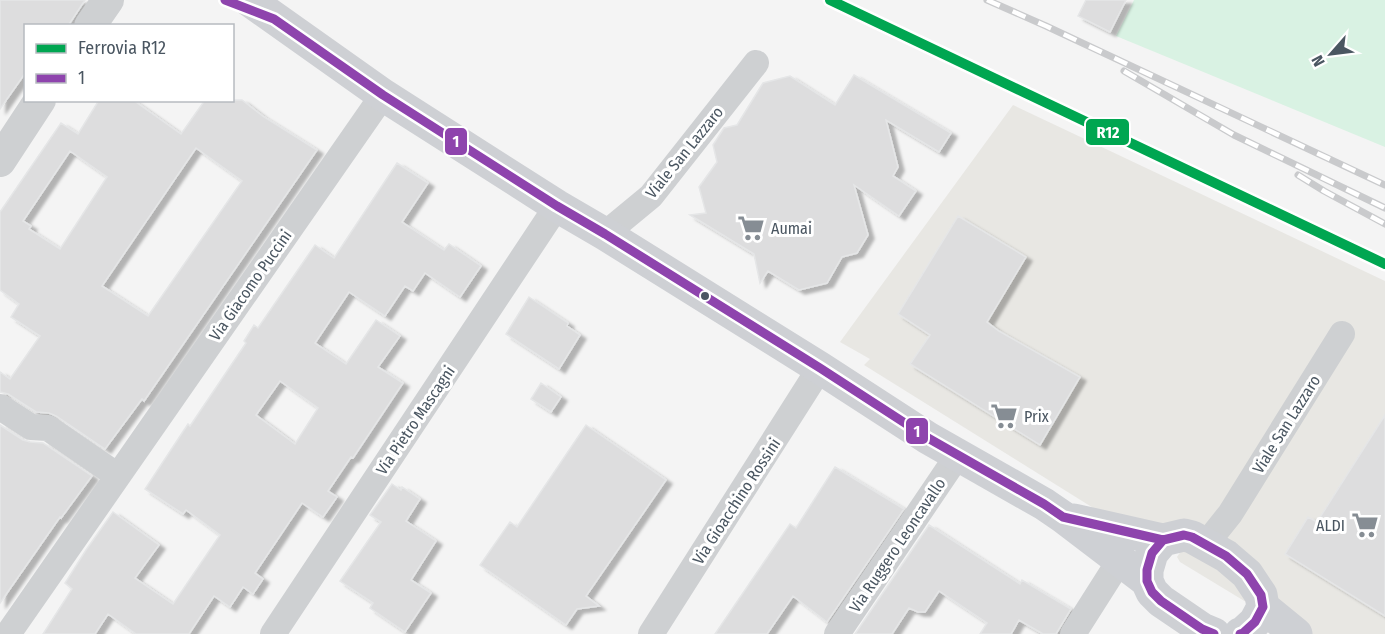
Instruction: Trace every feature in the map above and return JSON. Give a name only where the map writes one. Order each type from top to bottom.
[{"type":"main road","points":[[225,0],[261,9],[383,95],[557,206],[958,455],[1044,504],[1147,581]]},
{"type":"main road","points":[[1063,517],[1163,540],[1184,535],[1216,550],[1247,574],[1261,596],[1263,607],[1255,622],[1240,634]]},
{"type":"main road","points":[[1163,540],[1152,553],[1147,570],[1147,581],[1152,592],[1161,602],[1202,629],[1214,634]]},
{"type":"main road","points":[[1263,607],[1296,634]]},
{"type":"street","points":[[91,24],[108,0]]},
{"type":"street","name":"Viale San Lazzaro","points":[[605,234],[651,196],[756,63]]},
{"type":"street","name":"Via Giacomo Puccini","points":[[8,634],[383,95]]},
{"type":"street","points":[[0,161],[39,102]]},
{"type":"street","name":"Via Pietro Mascagni","points":[[273,634],[557,206]]},
{"type":"street","name":"Viale San Lazzaro","points":[[1216,550],[1230,514],[1342,334]]},
{"type":"street","name":"Via Gioacchino Rossini","points":[[651,634],[820,368]]},
{"type":"street","points":[[0,407],[32,427],[48,428],[118,476]]},
{"type":"street","name":"Via Ruggero Leoncavallo","points":[[837,634],[958,455]]},
{"type":"street","points":[[1073,634],[1120,560]]},
{"type":"shaded area","points":[[1013,105],[1385,281],[1385,634],[1299,634],[1180,562],[1177,557],[1181,551],[1127,529],[864,365],[870,359],[840,342]]},
{"type":"green space","points":[[1134,0],[1385,0],[1385,147],[1116,36]]},
{"type":"building","points":[[0,0],[85,0],[69,24],[24,24],[24,75],[0,109]]},
{"type":"building","points":[[1086,0],[1126,0],[1110,32],[1078,16]]},
{"type":"building","points":[[854,75],[951,133],[939,152],[886,120],[898,167],[893,176],[916,191],[899,216],[854,185],[868,235],[857,253],[842,257],[827,283],[799,290],[768,271],[760,283],[754,254],[690,215],[706,213],[699,187],[717,162],[713,145],[724,128],[737,125],[763,83],[790,76],[835,105]]},
{"type":"building","points":[[242,100],[264,117],[317,150],[144,401],[142,399],[105,449],[56,416],[36,412],[8,394],[0,392],[0,372],[10,379],[40,336],[11,317],[19,304],[0,290],[0,212],[61,123],[78,134],[98,102],[136,102],[181,134],[204,102]],"holes":[[[196,148],[242,181],[148,316],[102,286]],[[70,151],[107,177],[60,249],[29,229],[31,226],[23,221]]]},
{"type":"building","points":[[397,163],[428,183],[402,222],[444,250],[449,244],[481,266],[460,297],[425,273],[413,291],[405,286],[385,316],[349,292],[315,343],[346,364],[376,320],[400,336],[378,367],[403,383],[328,491],[337,497],[323,517],[302,503],[255,573],[263,579],[253,594],[243,587],[230,607],[214,596],[189,634],[136,634],[108,614],[95,634],[43,634],[72,589],[65,583],[113,512],[159,545],[135,578],[173,604],[220,535],[186,510],[183,514],[145,489],[246,343],[244,341],[254,325],[258,328],[315,245],[334,258]],"holes":[[[280,381],[318,408],[295,444],[256,415]]]},
{"type":"building","points":[[958,216],[1026,257],[987,322],[1080,377],[1040,445],[910,364],[930,335],[898,314]]},
{"type":"building","points":[[529,297],[568,323],[567,326],[580,335],[559,369],[506,334]]},
{"type":"building","points":[[541,383],[561,397],[551,412],[531,399]]},
{"type":"building","points":[[1385,415],[1385,616],[1285,554],[1308,517],[1317,522]]},
{"type":"building","points":[[0,425],[23,440],[43,443],[92,476],[60,517],[0,603]]},
{"type":"building","points":[[586,425],[666,480],[586,596],[599,606],[577,609],[566,625],[480,565],[510,522],[517,527]]},
{"type":"building","points":[[835,467],[904,509],[827,622],[793,596],[767,634],[715,634],[790,524],[796,528]]},
{"type":"building","points":[[392,484],[401,490],[402,487],[420,499],[406,521],[436,541],[411,580],[431,593],[405,632],[370,608],[373,603],[340,581],[381,522],[370,515]]},
{"type":"building","points":[[929,525],[1020,584],[1022,580],[1071,609],[1056,634],[1043,634],[1019,620],[1011,634],[980,634],[987,623],[939,591],[925,612],[909,608],[892,634],[855,634]]},
{"type":"railway","points":[[987,0],[1385,185]]},
{"type":"railway","points":[[1124,71],[1234,135],[1385,208]]},
{"type":"railway","points":[[1298,175],[1385,224]]},
{"type":"rail line","name":"R12","points":[[830,0],[1385,264]]},
{"type":"transit line","name":"1","points":[[225,0],[274,19],[383,95],[557,206],[820,368],[928,438],[1063,517],[1163,540]]},
{"type":"transit line","name":"1","points":[[1214,634],[1202,629],[1161,601],[1152,592],[1147,581],[1147,570],[1152,553],[1163,540],[1184,535],[1192,537],[1226,556],[1247,574],[1261,595],[1263,607],[1255,622],[1240,634]]},
{"type":"place","name":"Aumai","points":[[751,228]]},
{"type":"place","name":"Prix","points":[[1004,416]]},
{"type":"place","name":"ALDI","points":[[1365,525]]}]
